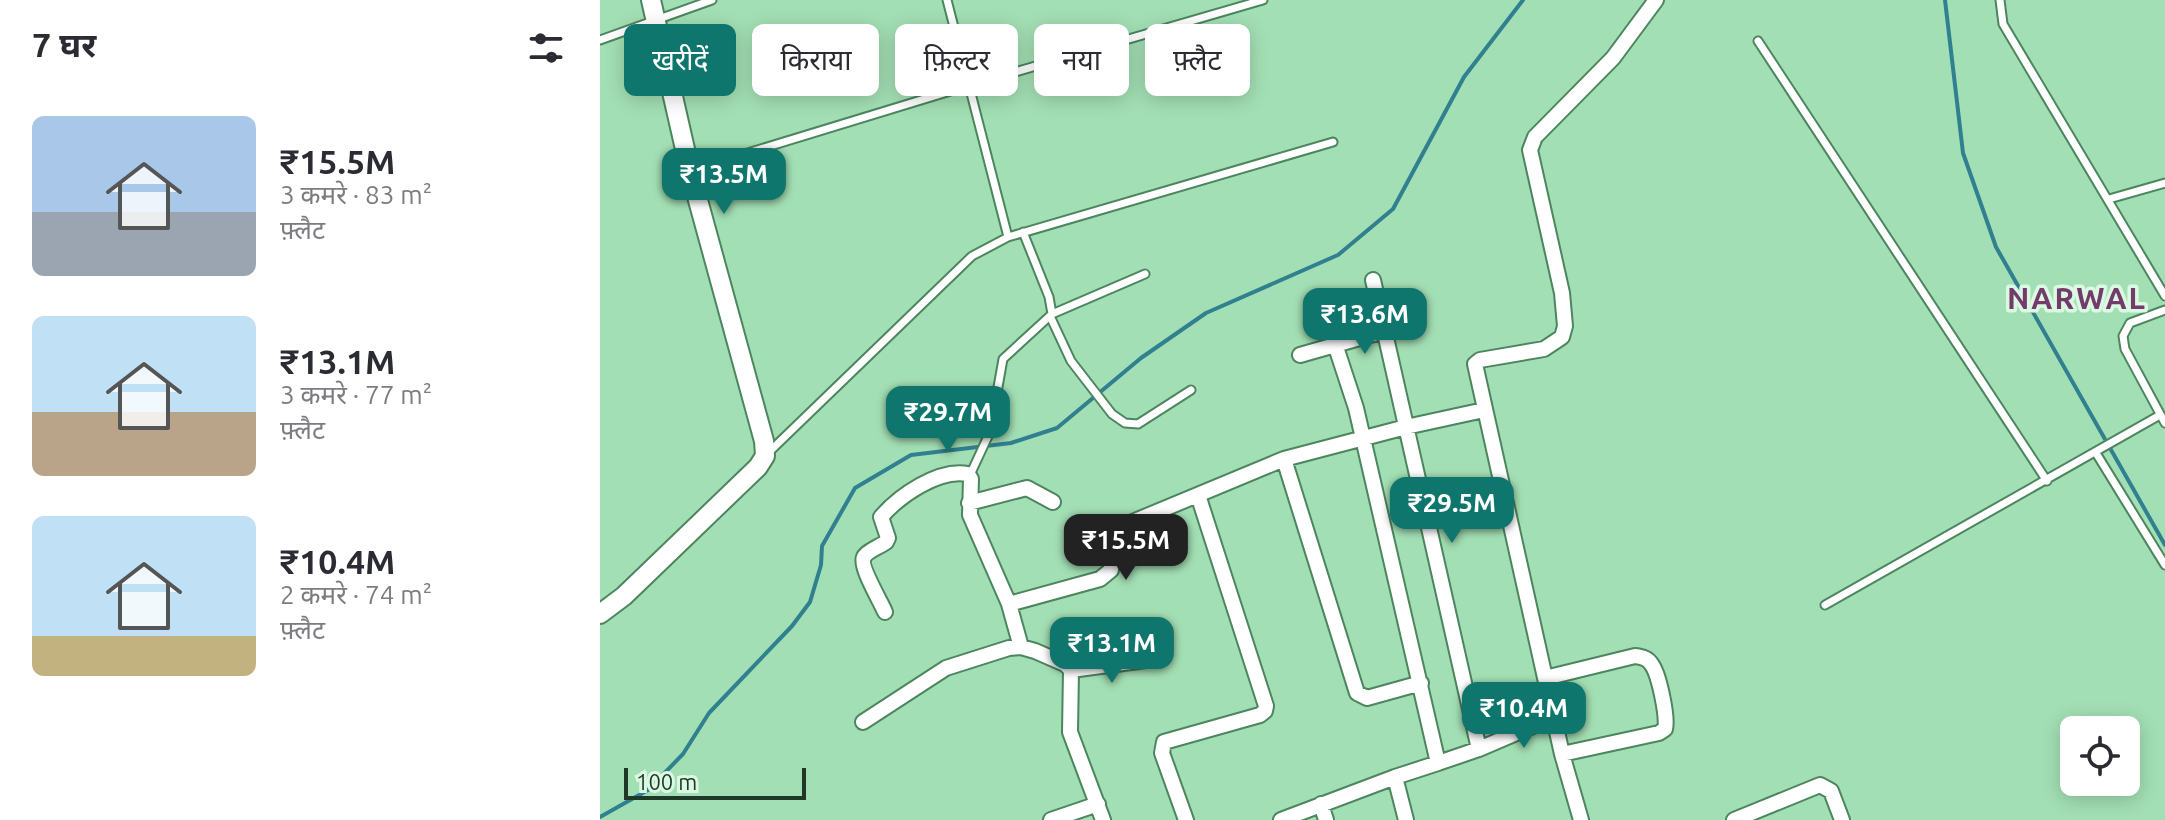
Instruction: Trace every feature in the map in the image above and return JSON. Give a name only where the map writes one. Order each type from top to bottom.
[{"type":"street","points":[[600,614],[624,596],[758,467],[765,456],[764,441],[690,171],[651,0]]},
{"type":"street","points":[[1580,820],[1562,754],[1475,364],[1480,360],[1544,349],[1562,337],[1565,326],[1562,293],[1530,158],[1532,143],[1613,58],[1656,0]]},
{"type":"street","points":[[1373,280],[1479,749]]},
{"type":"street","points":[[1300,355],[1384,331]]},
{"type":"street","points":[[1335,344],[1363,438],[1438,763]]},
{"type":"street","points":[[1009,604],[1100,579],[1111,570],[1111,539],[1118,528],[1284,459],[1484,410]]},
{"type":"street","points":[[1284,459],[1357,693],[1367,698],[1421,683]]},
{"type":"street","points":[[885,612],[863,560],[888,538],[881,517],[917,489],[944,475],[962,472],[970,475],[969,503],[973,523],[1009,604],[1021,647]]},
{"type":"street","points":[[969,503],[1027,488],[1053,502]]},
{"type":"street","points":[[1186,820],[1162,753],[1164,742],[1260,715],[1266,706],[1198,495]]},
{"type":"street","points":[[863,722],[946,668],[1009,648],[1021,647],[1065,664],[1071,670],[1070,732],[1103,820]]},
{"type":"street","points":[[1545,678],[1635,656],[1642,657],[1654,666],[1665,714],[1665,729],[1659,733],[1562,754]]},
{"type":"street","points":[[1071,670],[1146,660]]},
{"type":"street","points":[[1281,820],[1479,749],[1554,717]]},
{"type":"street","points":[[1395,777],[1406,820]]},
{"type":"street","points":[[1734,820],[1820,785],[1831,791],[1842,820]]},
{"type":"street","points":[[1051,820],[1098,804]]},
{"type":"street","points":[[1321,804],[1326,820]]},
{"type":"lane","points":[[600,40],[712,0]]},
{"type":"lane","points":[[947,0],[953,24]]},
{"type":"lane","points":[[1018,71],[1263,0]]},
{"type":"lane","points":[[2000,0],[2003,24],[2165,296]]},
{"type":"lane","points":[[1758,41],[2047,481]]},
{"type":"lane","points":[[690,171],[934,96]]},
{"type":"lane","points":[[970,96],[1008,237]]},
{"type":"lane","points":[[765,456],[959,266],[1008,237],[1333,142]]},
{"type":"lane","points":[[2109,199],[2165,183]]},
{"type":"lane","points":[[1023,232],[1049,297],[1051,315],[1071,361],[1112,414],[1125,423],[1138,424],[1191,390]]},
{"type":"lane","points":[[970,475],[988,437],[1003,359],[1051,315],[1145,274]]},
{"type":"lane","points":[[2165,310],[2130,323],[2123,336],[2125,349],[2165,423]]},
{"type":"lane","points":[[1825,605],[2160,415]]},
{"type":"lane","points":[[2099,451],[2165,565]]},
{"type":"waterway","points":[[600,817],[648,790],[683,754],[709,713],[792,626],[810,602],[821,565],[822,546],[855,488],[911,455],[1011,443],[1057,428],[1141,358],[1206,313],[1338,255],[1393,209],[1464,77],[1523,0]]},
{"type":"waterway","points":[[1945,0],[1963,153],[1996,247],[2165,545]]},
{"type":"district","name":"NARWAL","points":[[2077,298]]}]
